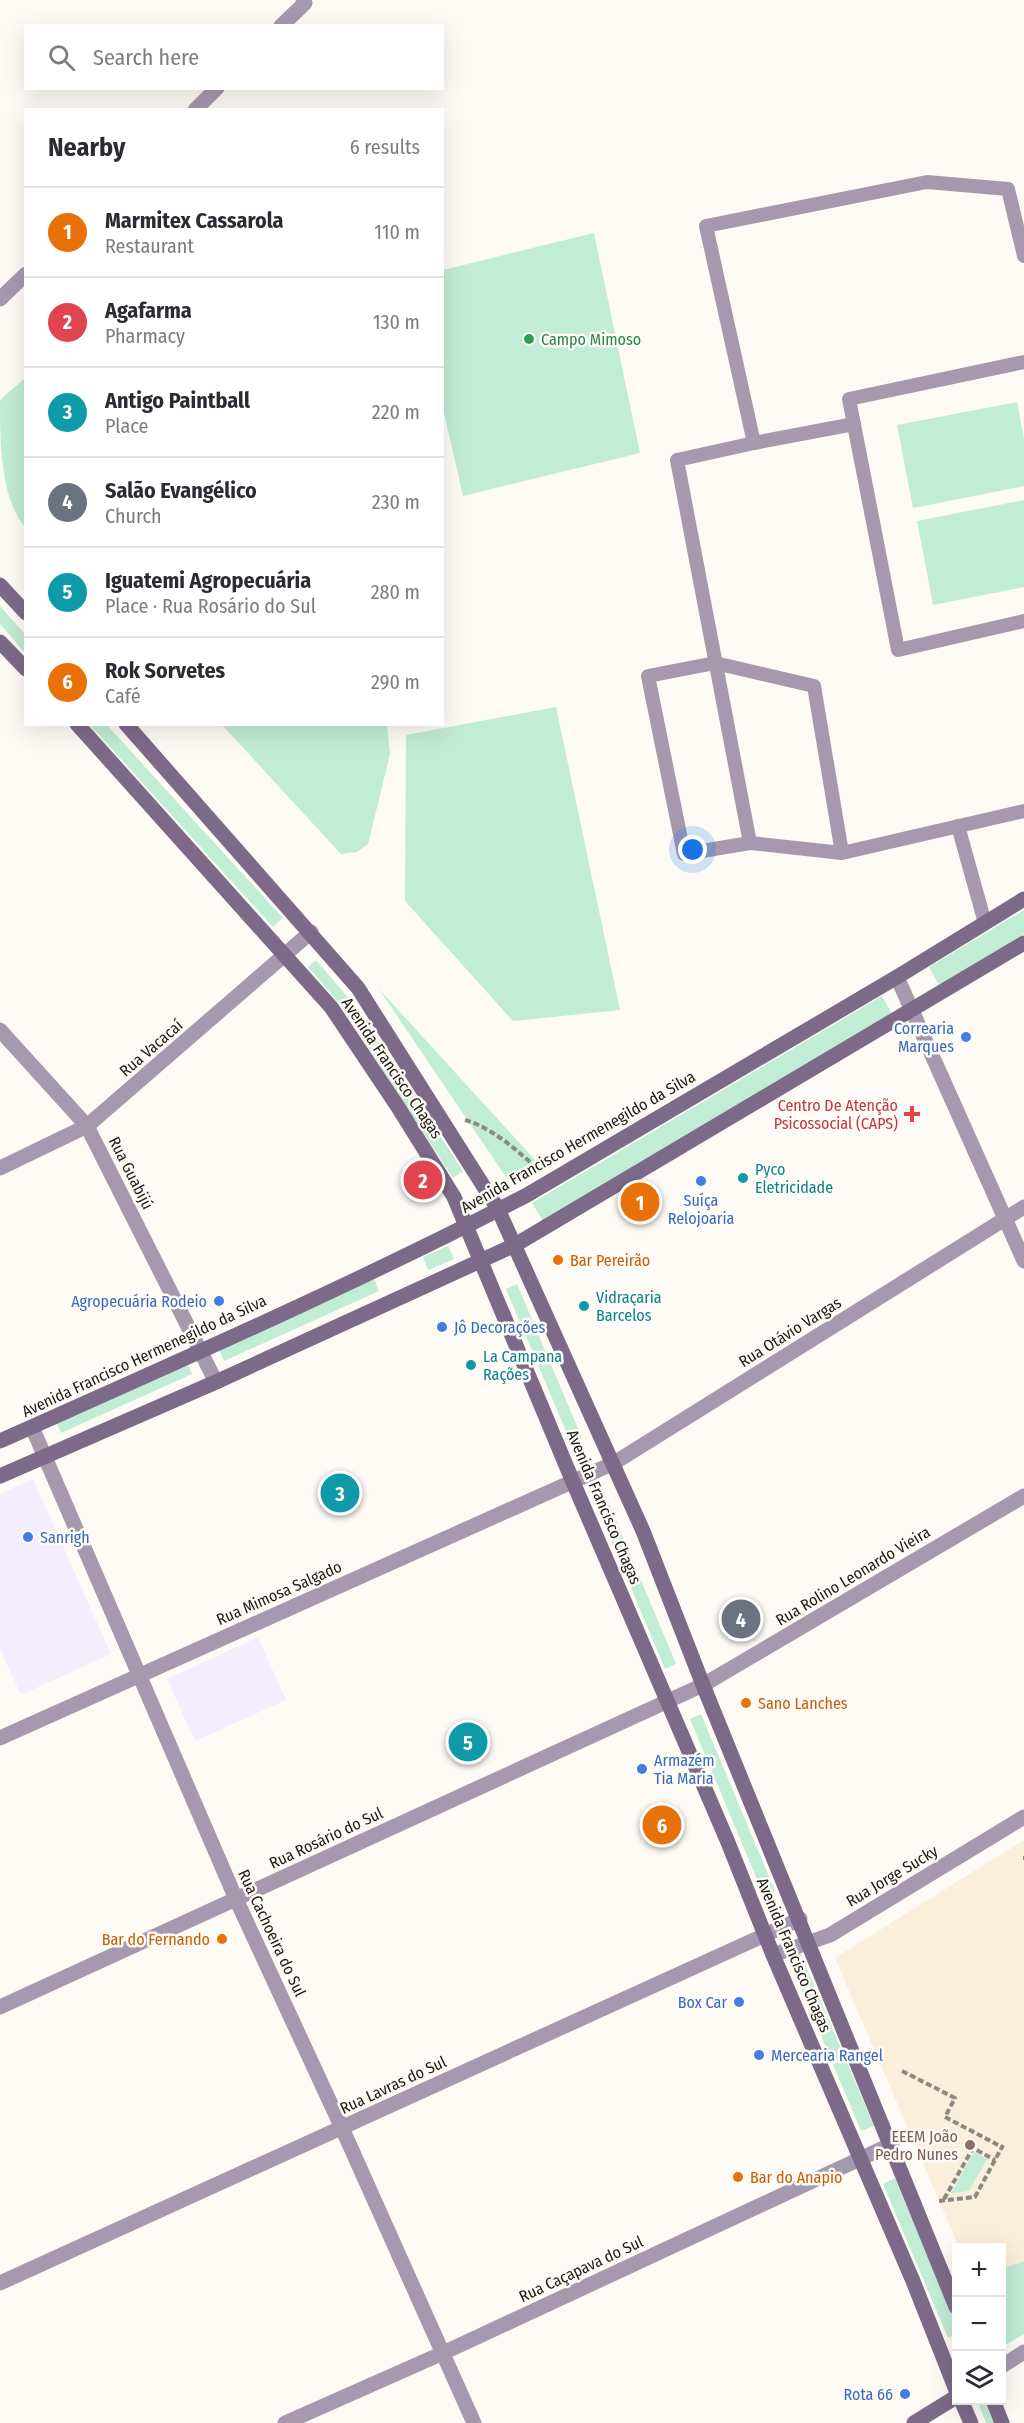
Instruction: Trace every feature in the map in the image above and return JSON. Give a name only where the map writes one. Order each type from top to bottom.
[{"type":"main road","points":[[0,585],[24,611]]},
{"type":"main road","points":[[0,642],[24,667]]},
{"type":"main road","name":"Avenida Francisco Chagas","points":[[79,726],[331,1007],[398,1107],[453,1197],[668,1701],[952,2378]]},
{"type":"main road","name":"Avenida Francisco Chagas","points":[[128,726],[358,988],[498,1209],[643,1531],[953,2297]]},
{"type":"main road","name":"Avenida Francisco Hermenegildo da Silva","points":[[0,1441],[201,1351],[466,1226],[552,1181],[897,977],[1024,899]]},
{"type":"main road","points":[[0,1476],[216,1382],[515,1245],[1024,942]]},
{"type":"main road","points":[[914,2423],[952,2400]]},
{"type":"main road","points":[[963,2405],[971,2423]]},
{"type":"main road","points":[[995,2405],[1002,2423]]},
{"type":"street","points":[[284,24],[304,1]]},
{"type":"street","points":[[197,108],[215,90]]},
{"type":"street","points":[[0,299],[24,276]]},
{"type":"street","name":"Rua Vacacaí","points":[[0,1168],[87,1126],[311,932]]},
{"type":"street","points":[[897,977],[1024,1261]]},
{"type":"street","name":"Rua Guabijú","points":[[0,1030],[87,1126],[216,1382]]},
{"type":"street","name":"Rua Otávio Vargas","points":[[573,1482],[614,1463],[1024,1207]]},
{"type":"street","name":"Rua Cachoeira do Sul","points":[[32,1427],[236,1899],[342,2128],[474,2423]]},
{"type":"street","name":"Rua Mimosa Salgado","points":[[0,1738],[573,1482]]},
{"type":"street","name":"Rua Rolino Leonardo Vieira","points":[[668,1701],[704,1685],[1024,1496]]},
{"type":"street","name":"Rua Rosário do Sul","points":[[0,2007],[668,1701]]},
{"type":"street","name":"Rua Jorge Sucky","points":[[773,1955],[830,1935],[1024,1817]]},
{"type":"street","name":"Rua Lavras do Sul","points":[[0,2283],[800,1918]]},
{"type":"street","name":"Rua Caçapava do Sul","points":[[285,2423],[443,2353],[891,2144]]},
{"type":"street","points":[[1006,2363],[1024,2352]]},
{"type":"lane","points":[[754,443],[706,226],[927,182],[1008,189],[1024,256]]},
{"type":"lane","points":[[1024,362],[849,399],[898,650],[1024,621]]},
{"type":"lane","points":[[750,843],[677,460],[854,424]]},
{"type":"lane","points":[[842,853],[814,686],[715,663],[648,676],[684,854],[750,843],[842,853],[1024,811]]},
{"type":"lane","points":[[958,826],[985,923]]},
{"type":"path","points":[[439,1113],[475,1123],[502,1139],[552,1181]]},
{"type":"path","points":[[902,2071],[955,2098],[945,2117],[1002,2146],[995,2160],[975,2197],[941,2200],[973,2148],[995,2160]]},
{"type":"shaded area","points":[[33,1479],[111,1654],[21,1695],[0,1649],[0,1494]]},
{"type":"shaded area","points":[[258,1637],[286,1700],[195,1741],[167,1679]]},
{"type":"shaded area","name":"EEEM João Pedro Nunes","points":[[1024,1840],[1024,2334],[1006,2345],[1006,2243],[957,2243],[835,1958]]},
{"type":"green space","name":"Campo Mimoso","points":[[594,233],[640,453],[463,496],[444,412],[444,270]]},
{"type":"green space","points":[[24,379],[24,526],[17,515],[6,484],[1,450],[0,400]]},
{"type":"green space","points":[[1017,402],[1024,439],[1024,486],[913,508],[897,425]]},
{"type":"green space","points":[[1024,500],[1024,587],[933,605],[917,521]]},
{"type":"green space","points":[[0,606],[24,633],[24,652],[0,624]]},
{"type":"green space","points":[[556,707],[620,1010],[513,1021],[405,901],[406,735]]},
{"type":"green space","points":[[91,726],[108,726],[283,918],[273,927]]},
{"type":"green space","points":[[223,726],[387,726],[390,754],[368,844],[357,852],[341,854]]},
{"type":"green space","points":[[1024,910],[1024,934],[939,985],[929,967]]},
{"type":"green space","points":[[316,960],[350,1000],[463,1171],[453,1178],[339,1003],[308,967]]},
{"type":"green space","points":[[379,989],[536,1161],[508,1180]]},
{"type":"green space","points":[[882,996],[892,1014],[543,1221],[532,1203]]},
{"type":"green space","points":[[448,1246],[454,1259],[428,1270],[423,1257]]},
{"type":"green space","points":[[374,1279],[379,1291],[224,1361],[219,1349]]},
{"type":"green space","points":[[517,1284],[582,1438],[571,1443],[506,1289]]},
{"type":"green space","points":[[187,1362],[192,1374],[61,1433],[55,1421]]},
{"type":"green space","points":[[602,1487],[676,1664],[665,1669],[591,1492]]},
{"type":"green space","points":[[701,1714],[775,1891],[764,1896],[690,1719]]},
{"type":"green space","points":[[799,1950],[874,2126],[861,2131],[787,1955]]},
{"type":"green space","points":[[974,2152],[987,2159],[969,2191],[951,2193]]},
{"type":"green space","points":[[895,2178],[952,2314],[952,2336],[948,2338],[883,2184]]},
{"type":"green space","points":[[1024,2261],[1024,2334],[1006,2345],[1006,2297],[1006,2268]]},
{"type":"green space","points":[[979,2405],[990,2405],[998,2423],[986,2423]]},
{"type":"place","name":"Campo Mimoso","points":[[529,339]]},
{"type":"place","name":"Correaria Marques","points":[[966,1037]]},
{"type":"place","name":"Centro De Atenção Psicossocial (CAPS)","points":[[912,1114]]},
{"type":"place","name":"Pyco Eletricidade","points":[[743,1178]]},
{"type":"place","name":"Agafarma","points":[[423,1180]]},
{"type":"place","name":"Suíça Relojoaria","points":[[701,1181]]},
{"type":"place","name":"Marmitex Cassarola","points":[[640,1202]]},
{"type":"place","name":"Bar Pereirão","points":[[558,1260]]},
{"type":"place","name":"Agropecuária Rodeio","points":[[219,1301]]},
{"type":"place","name":"Vidraçaria Barcelos","points":[[584,1306]]},
{"type":"place","name":"Jô Decorações","points":[[442,1327]]},
{"type":"place","name":"La Campana Rações","points":[[471,1365]]},
{"type":"place","name":"Antigo Paintball","points":[[340,1493]]},
{"type":"place","name":"Sanrigh","points":[[28,1537]]},
{"type":"place","name":"Salão Evangélico","points":[[741,1619]]},
{"type":"place","name":"Sano Lanches","points":[[746,1703]]},
{"type":"place","name":"Iguatemi Agropecuária","points":[[468,1742]]},
{"type":"place","name":"Armazém Tia Maria","points":[[642,1769]]},
{"type":"place","name":"Rok Sorvetes","points":[[662,1825]]},
{"type":"place","name":"Bar do Fernando","points":[[222,1939]]},
{"type":"place","name":"Box Car","points":[[739,2002]]},
{"type":"place","name":"Mercearia Rangel","points":[[759,2055]]},
{"type":"place","name":"EEEM João Pedro Nunes","points":[[970,2145]]},
{"type":"place","name":"Bar do Anapio","points":[[738,2177]]},
{"type":"place","name":"Rota 66","points":[[905,2394]]}]
